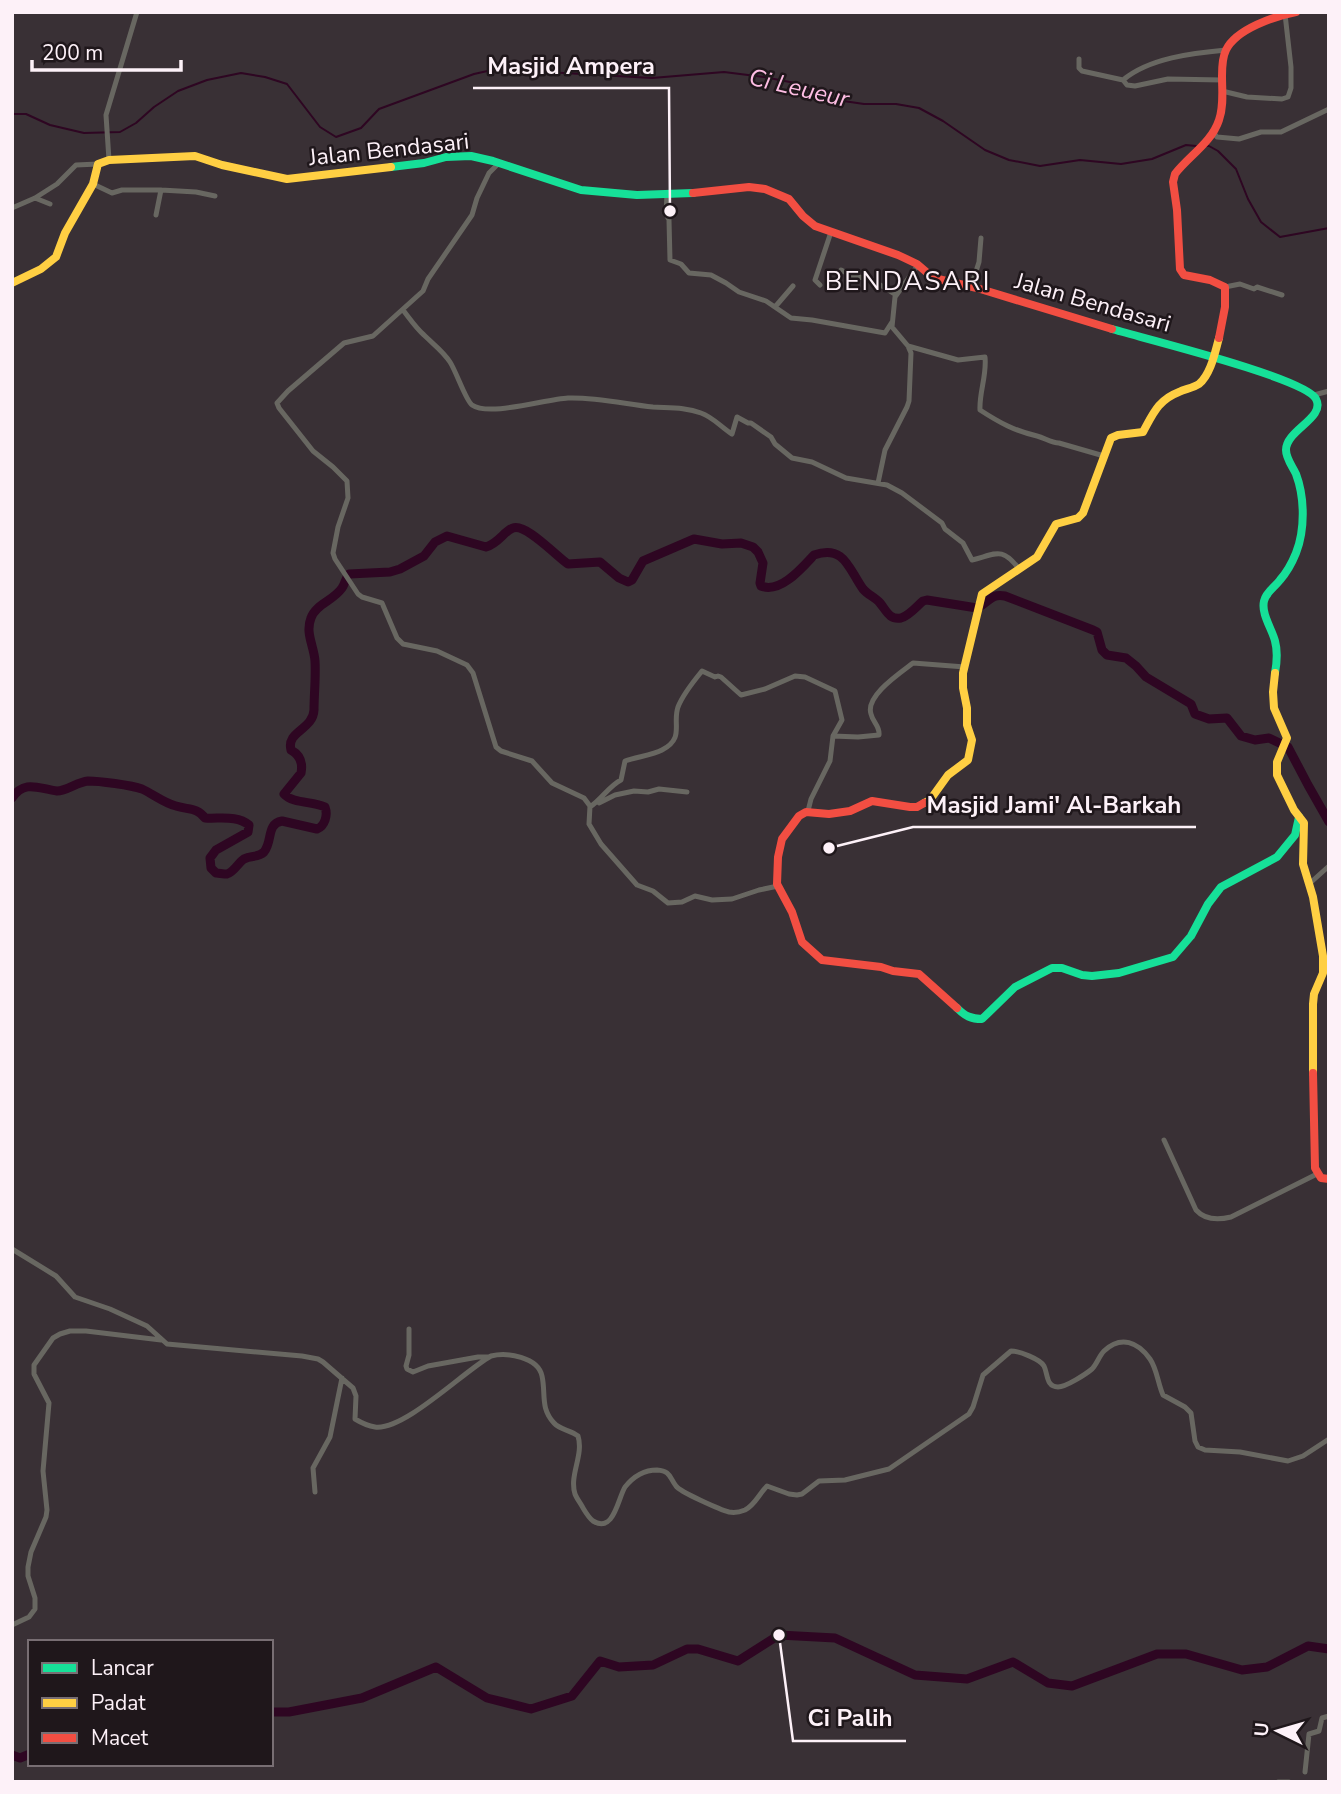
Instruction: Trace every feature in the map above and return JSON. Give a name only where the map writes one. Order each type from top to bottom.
[{"type":"street","points":[[109,160],[106,115],[137,12]]},
{"type":"street","points":[[1282,295],[1243,284],[1225,287],[1205,278],[1184,275],[1180,269],[1173,182],[1175,174],[1213,133],[1220,118],[1222,71],[1228,45],[1250,30],[1285,14],[1296,12]]},
{"type":"street","points":[[1222,91],[1247,97],[1287,97],[1291,88],[1291,67],[1285,14]]},
{"type":"street","points":[[1079,64],[1082,71],[1124,80],[1134,71],[1190,53],[1226,50]]},
{"type":"street","points":[[1124,80],[1131,86],[1168,79],[1222,80]]},
{"type":"street","points":[[1213,133],[1220,137],[1239,139],[1261,132],[1281,132],[1329,109]]},
{"type":"street","name":"Jalan Bendasari","points":[[98,164],[109,160],[195,156],[222,165],[287,179],[471,156],[581,190],[637,195],[749,187],[765,189],[789,199],[808,222],[898,255],[938,279],[1213,356],[1283,380],[1314,395]]},
{"type":"street","points":[[499,163],[489,173],[472,215],[428,279],[423,291],[373,337],[344,343],[277,403],[311,449],[347,481],[348,498],[338,527],[333,553],[335,559],[360,595],[382,603],[397,638],[403,644],[437,651],[470,667],[496,747],[532,761],[552,783],[582,796],[590,807],[589,824],[596,837],[639,886],[654,891],[669,903],[682,902],[695,896],[736,899],[778,886]]},
{"type":"street","points":[[12,208],[57,184],[76,165],[98,164],[93,184],[65,233],[56,257],[41,269],[15,281]]},
{"type":"street","points":[[93,184],[114,193],[122,190],[161,190],[215,195]]},
{"type":"street","points":[[156,215],[161,190]]},
{"type":"street","points":[[667,194],[670,260],[681,264],[689,273],[711,275],[739,292],[762,299],[791,318],[885,333],[892,322]]},
{"type":"street","points":[[35,198],[50,204]]},
{"type":"street","points":[[820,285],[815,281],[831,232]]},
{"type":"street","points":[[971,287],[979,262],[981,238]]},
{"type":"street","points":[[878,483],[883,455],[909,401],[911,353],[893,329],[896,295],[918,265]]},
{"type":"street","points":[[841,270],[859,278],[871,279],[896,295]]},
{"type":"street","points":[[775,307],[793,286]]},
{"type":"street","points":[[1225,287],[1227,296],[1220,335],[1203,379],[1199,384],[1173,395],[1157,407],[1143,432],[1112,436],[1083,513],[1078,518],[1055,525],[1039,556],[984,592],[978,607],[963,685],[967,725],[972,740],[967,762],[948,775],[930,800],[912,807],[872,801],[850,811],[831,814],[808,811],[799,816],[780,844],[778,886],[792,912],[804,945],[823,961],[918,973],[964,1016],[973,1020],[982,1019],[1015,987],[1052,968],[1092,976],[1119,973],[1173,957],[1193,933],[1208,904],[1221,887],[1277,858],[1295,835],[1300,817]]},
{"type":"street","points":[[403,310],[423,335],[440,348],[450,361],[467,399],[474,406],[496,409],[569,398],[676,408],[705,414],[732,434],[737,416],[771,437],[775,444],[792,458],[812,462],[846,478],[896,489],[942,523],[945,529],[963,544],[972,559],[1000,553],[1011,558],[1018,569]]},
{"type":"street","points":[[908,346],[958,360],[985,358],[980,410],[1001,424],[1026,434],[1104,456]]},
{"type":"street","points":[[1329,391],[1314,395],[1317,407],[1314,415],[1290,438],[1286,448],[1301,491],[1300,537],[1285,574],[1266,595],[1263,605],[1277,645],[1274,707],[1286,733],[1286,742],[1277,762],[1277,775],[1305,827],[1303,864],[1313,897],[1323,956],[1323,972],[1313,1004],[1315,1168],[1321,1178],[1329,1179]]},
{"type":"street","points":[[833,736],[879,735],[880,729],[870,711],[872,701],[894,677],[913,663],[965,667]]},
{"type":"street","points":[[590,807],[613,784],[621,780],[625,761],[657,752],[669,745],[677,732],[679,704],[702,671],[722,677],[741,695],[765,689],[794,676],[832,688],[836,693],[843,718],[833,736],[829,764],[811,799],[808,811]]},
{"type":"street","points":[[590,807],[615,795],[634,790],[687,792]]},
{"type":"street","points":[[1309,884],[1329,866]]},
{"type":"street","points":[[1164,1140],[1196,1210],[1211,1218],[1231,1217],[1317,1174]]},
{"type":"street","points":[[12,1249],[56,1276],[75,1297],[147,1326],[161,1340]]},
{"type":"street","points":[[408,1329],[409,1355],[406,1367],[413,1372],[428,1366],[498,1354],[521,1357],[536,1366],[541,1372],[546,1409],[556,1425],[579,1438],[574,1490],[589,1517],[597,1523],[610,1519],[616,1512],[625,1488],[640,1474],[649,1470],[664,1471],[682,1491],[726,1511],[737,1512],[753,1504],[767,1486],[797,1495],[819,1481],[845,1480],[889,1469],[969,1414],[982,1375],[1011,1351],[1020,1352],[1041,1362],[1049,1382],[1059,1387],[1091,1370],[1107,1348],[1124,1341],[1135,1344],[1150,1359],[1163,1395],[1191,1413],[1195,1441],[1198,1447],[1205,1450],[1240,1452],[1288,1461],[1303,1456],[1329,1439]]},
{"type":"street","points":[[12,1625],[29,1618],[35,1609],[28,1567],[47,1510],[43,1471],[49,1403],[34,1374],[34,1365],[53,1338],[70,1331],[86,1331],[161,1340],[172,1345],[310,1357],[323,1362],[353,1388],[355,1419],[378,1427],[408,1417],[488,1357]]},
{"type":"street","points":[[315,1492],[313,1468],[330,1437],[342,1378]]},
{"type":"street","points":[[1305,1772],[1309,1734],[1319,1731],[1322,1718],[1329,1716]]},
{"type":"street","points":[[1278,1782],[1289,1782]]},
{"type":"waterway","name":"Ci Leueur","points":[[12,114],[26,114],[50,125],[84,133],[120,132],[178,91],[207,80],[241,73],[287,84],[320,127],[336,137],[361,128],[379,109],[474,74],[510,66],[546,72],[652,78],[724,72],[764,77],[795,83],[830,99],[919,108],[985,150],[1009,160],[1040,166],[1080,160],[1121,164],[1152,159],[1186,145],[1196,146]]},
{"type":"waterway","name":"Ci Leueur","points":[[1205,146],[1218,151],[1236,169],[1261,222],[1280,237],[1329,228]]},
{"type":"waterway","points":[[12,798],[27,787],[57,791],[88,781],[100,782],[142,789],[172,805],[195,810],[205,818],[239,820],[249,825],[248,832],[216,850],[210,858],[211,868],[216,873],[224,874],[232,871],[244,859],[264,852],[272,829],[277,823],[282,821],[317,829],[325,820],[325,807],[284,794],[302,769],[297,754],[291,750],[292,739],[313,717],[315,661],[309,634],[313,613],[338,592],[349,574],[400,569],[424,556],[435,542],[447,536],[486,547],[513,528],[519,528],[533,535],[568,564],[600,562],[628,582],[643,561],[694,539],[722,544],[741,543],[753,547],[763,563],[761,586],[768,587],[783,583],[814,555],[833,553],[845,561],[865,591],[891,616],[897,618],[907,615],[927,600],[977,608],[993,597],[1005,596],[1097,632],[1102,650],[1107,655],[1126,658],[1146,677],[1191,704],[1195,714],[1209,719],[1227,718],[1241,736],[1255,740],[1269,738],[1288,747],[1329,822]]},
{"type":"waterway","points":[[273,1712],[289,1712],[362,1698],[436,1667],[487,1698],[531,1709],[572,1696],[600,1661],[619,1667],[653,1665],[687,1649],[698,1649],[738,1661],[779,1635],[835,1638],[915,1675],[967,1679],[1013,1662],[1048,1683],[1072,1686],[1157,1654],[1186,1654],[1242,1670],[1267,1667],[1308,1646],[1329,1649]]},
{"type":"waterway","points":[[12,1755],[20,1758],[28,1755]]},
{"type":"traffic: fast","points":[[391,167],[446,157],[471,156],[581,190],[637,195],[693,193]]},
{"type":"traffic: fast","points":[[1112,329],[1255,370],[1306,390],[1316,399],[1316,412],[1292,436],[1286,450],[1299,483],[1302,524],[1293,560],[1283,577],[1267,595],[1263,606],[1276,645],[1275,673]]},
{"type":"traffic: fast","points":[[957,1008],[968,1016],[982,1019],[1015,987],[1052,968],[1092,976],[1119,973],[1173,957],[1191,936],[1208,904],[1221,887],[1277,857],[1295,835],[1299,817]]},
{"type":"traffic: slow","points":[[12,283],[41,269],[56,257],[65,233],[93,184],[98,164],[109,160],[195,156],[222,165],[287,179],[391,167]]},
{"type":"traffic: slow","points":[[924,803],[930,800],[948,775],[968,760],[972,740],[967,725],[963,673],[982,594],[1037,557],[1056,524],[1078,518],[1083,513],[1111,438],[1143,432],[1157,408],[1166,399],[1199,384],[1210,369],[1219,338]]},
{"type":"traffic: slow","points":[[1275,673],[1274,708],[1287,738],[1277,762],[1277,775],[1294,810],[1304,823],[1303,864],[1313,897],[1323,956],[1323,973],[1314,994],[1313,1004],[1313,1073]]},
{"type":"traffic: jam","points":[[1219,338],[1225,307],[1225,287],[1210,280],[1184,275],[1180,269],[1173,182],[1175,174],[1216,128],[1222,104],[1223,60],[1231,43],[1257,25],[1296,12]]},
{"type":"traffic: jam","points":[[693,193],[749,187],[765,189],[789,199],[815,226],[898,255],[938,279],[977,288],[1112,329]]},
{"type":"traffic: jam","points":[[924,803],[910,807],[872,801],[850,811],[829,814],[806,812],[799,816],[782,839],[777,884],[792,912],[802,942],[822,960],[919,974],[957,1008]]},
{"type":"traffic: jam","points":[[1313,1073],[1315,1168],[1321,1178],[1329,1179]]},
{"type":"place","name":"Masjid Ampera","points":[[670,211]]},
{"type":"place","name":"Masjid Jami' Al-Barkah","points":[[829,848]]},
{"type":"place","name":"Ci Palih","points":[[779,1635]]},
{"type":"district","name":"BENDASARI","points":[[908,281]]}]
